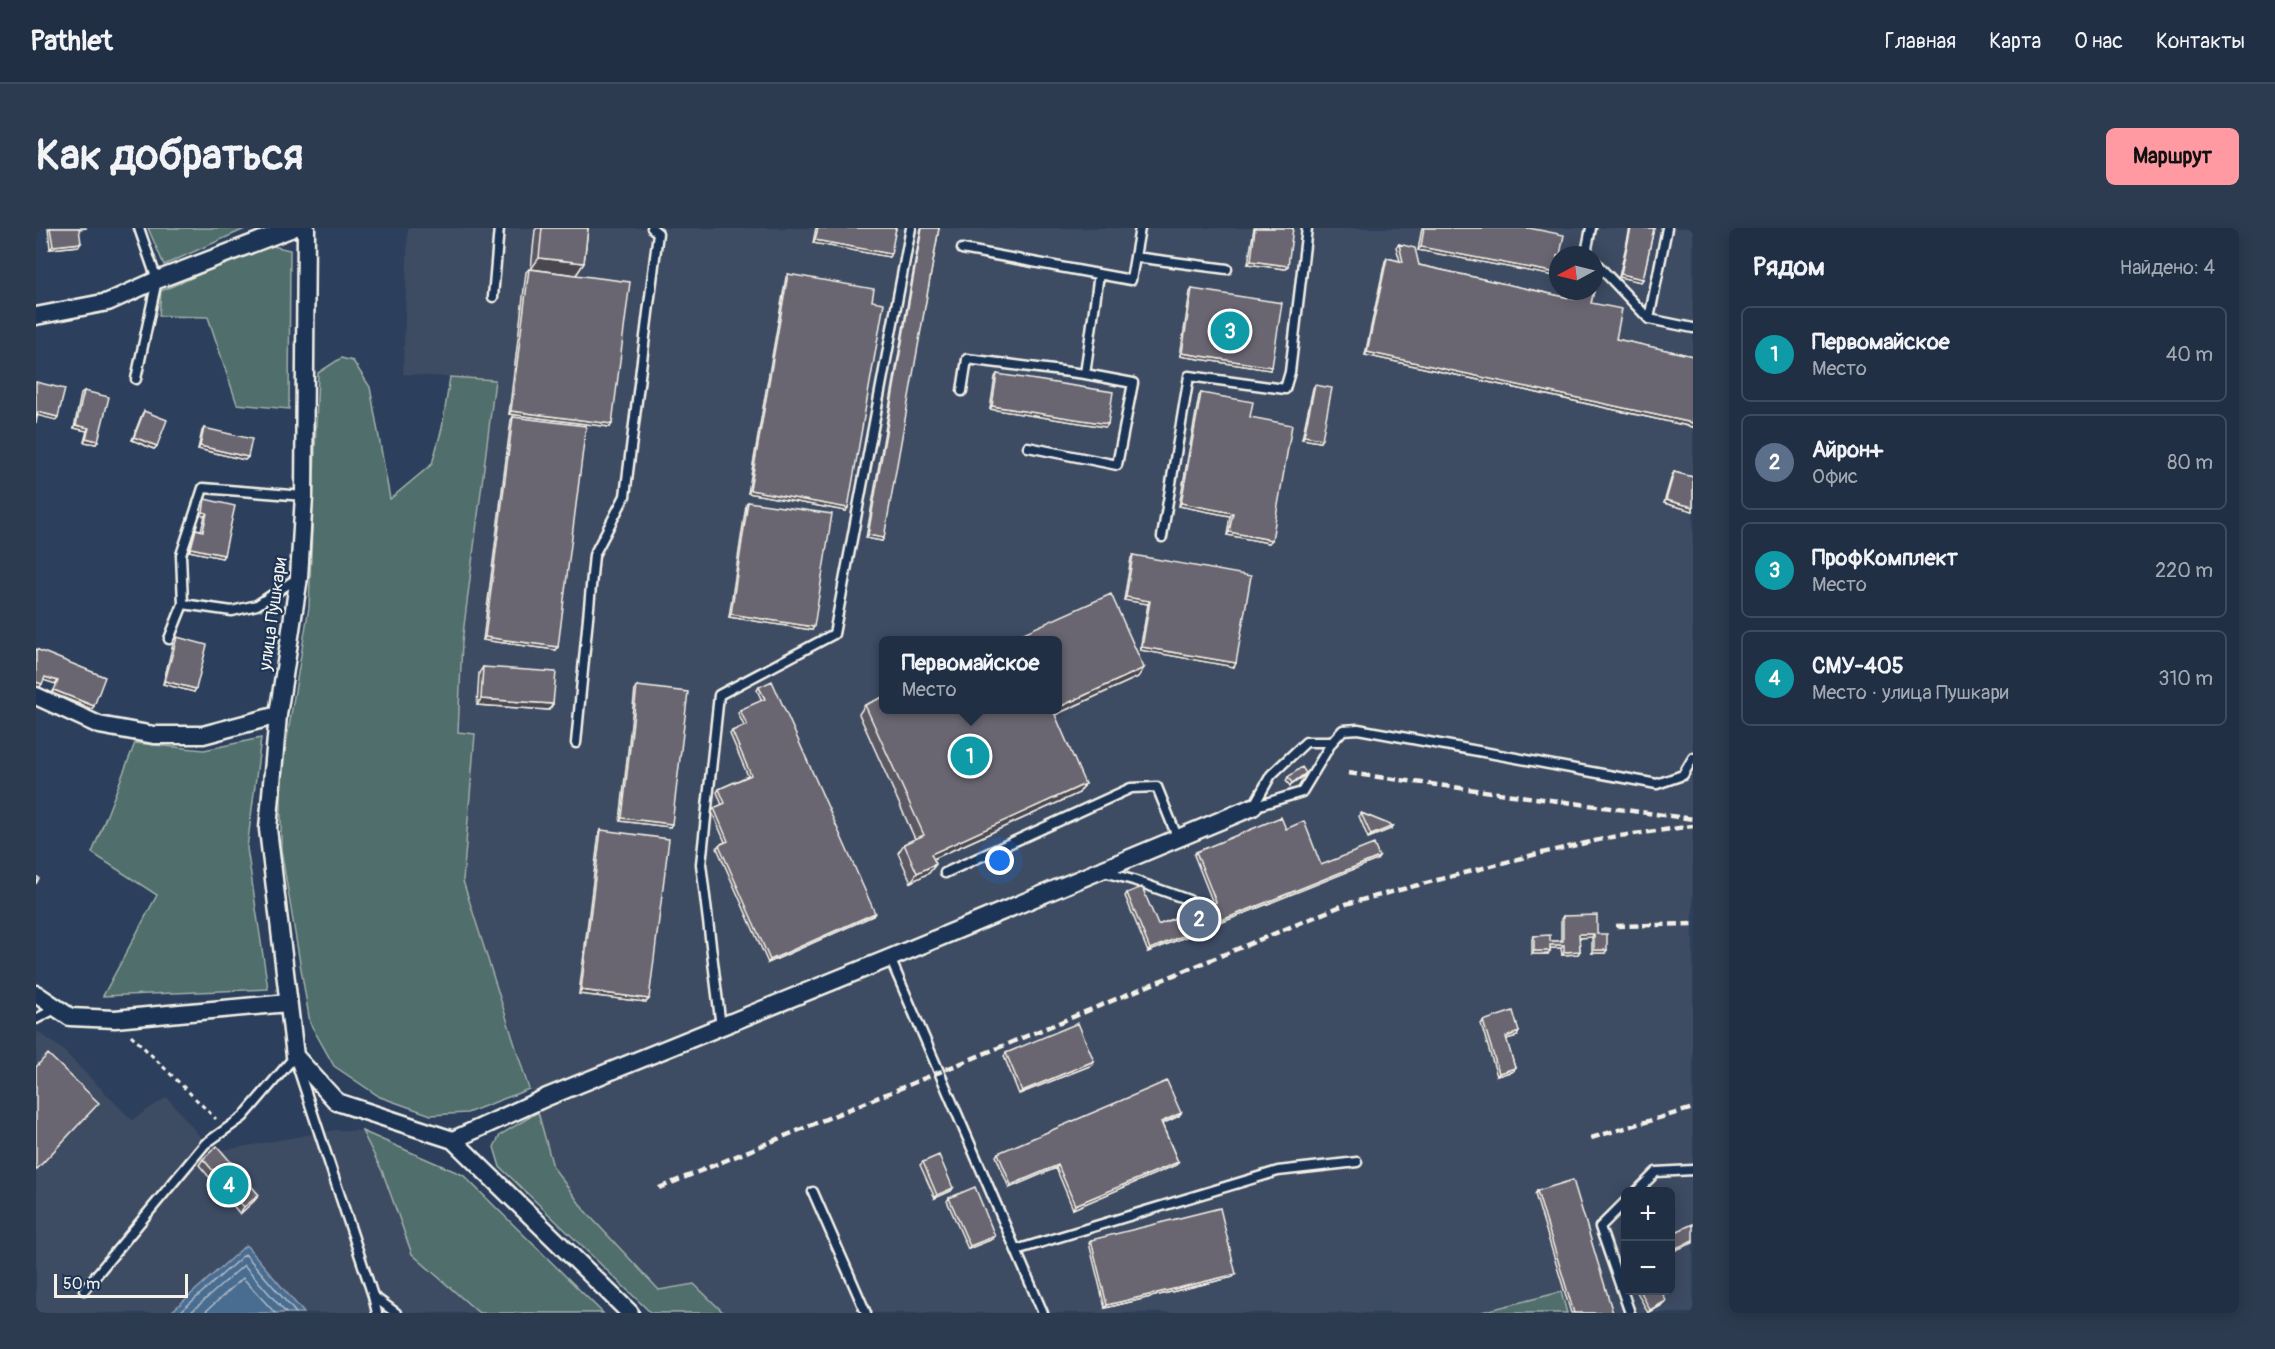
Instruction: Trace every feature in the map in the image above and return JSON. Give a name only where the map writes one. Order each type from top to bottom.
[{"type":"street","points":[[36,316],[108,302],[158,280],[293,228]]},
{"type":"street","name":"улица Пушкари","points":[[295,1056],[268,829],[278,715],[299,577],[304,496],[306,228]]},
{"type":"street","points":[[36,696],[99,725],[154,735],[203,735],[278,715]]},
{"type":"street","points":[[453,1140],[547,1097],[891,958],[1253,807]]},
{"type":"street","points":[[36,994],[70,1017],[115,1019],[288,1003]]},
{"type":"street","points":[[295,1056],[337,1102],[453,1140],[630,1313]]},
{"type":"lane","points":[[136,379],[158,280],[139,228]]},
{"type":"lane","points":[[493,297],[499,228]]},
{"type":"lane","points":[[576,743],[594,555],[625,496],[658,233],[652,228]]},
{"type":"lane","points":[[722,1027],[701,864],[719,695],[834,634],[911,228]]},
{"type":"lane","points":[[962,249],[1131,280],[1140,228]]},
{"type":"lane","points":[[1162,537],[1189,376],[1285,389],[1290,372],[1307,228]]},
{"type":"lane","points":[[1587,246],[1590,228]]},
{"type":"lane","points":[[1649,319],[1667,228]]},
{"type":"lane","points":[[1135,257],[1227,269]]},
{"type":"lane","points":[[1603,270],[1649,319],[1693,328]]},
{"type":"lane","points":[[1085,374],[1099,274]]},
{"type":"lane","points":[[962,391],[967,359],[1085,374],[1133,383],[1117,465],[1028,447]]},
{"type":"lane","points":[[169,639],[183,604],[181,555],[202,488],[304,496]]},
{"type":"lane","points":[[183,604],[232,611],[256,605],[299,577]]},
{"type":"lane","points":[[1253,807],[1302,792],[1332,742],[1343,730],[1358,729],[1657,784],[1683,775],[1693,758]]},
{"type":"lane","points":[[1253,807],[1271,775],[1306,742],[1332,742]]},
{"type":"lane","points":[[945,873],[1131,788],[1156,787],[1178,839]]},
{"type":"lane","points":[[1100,871],[1189,900]]},
{"type":"lane","points":[[891,958],[1043,1313]]},
{"type":"lane","points":[[36,1019],[57,1008]]},
{"type":"lane","points":[[84,1290],[205,1144],[243,1117],[295,1056]]},
{"type":"lane","points":[[295,1056],[377,1313]]},
{"type":"lane","points":[[1016,1250],[1278,1171],[1357,1162]]},
{"type":"lane","points":[[1640,1187],[1656,1172],[1693,1170]]},
{"type":"lane","points":[[813,1192],[866,1313]]},
{"type":"lane","points":[[1621,1206],[1600,1227],[1630,1313]]},
{"type":"lane","points":[[373,1296],[396,1313]]},
{"type":"path","points":[[115,1019],[217,1120],[243,1117]]},
{"type":"shaded area","points":[[408,228],[1693,228],[1693,1313],[1567,1313],[1560,1292],[1478,1313],[724,1313],[694,1284],[659,1290],[585,1211],[553,1167],[538,1112],[463,881],[475,734],[458,732],[462,642],[495,381],[403,374]]},
{"type":"shaded area","points":[[36,1030],[63,1050],[132,1120],[167,1097],[213,1152],[334,1130],[362,1131],[383,1173],[455,1290],[479,1313],[36,1313]]},
{"type":"green space","points":[[148,228],[247,228],[164,265]]},
{"type":"green space","points":[[268,245],[290,250],[289,409],[237,404],[208,317],[159,316],[161,291]]},
{"type":"green space","points":[[341,358],[353,361],[370,387],[390,499],[432,464],[442,428],[450,377],[495,380],[462,642],[458,732],[475,734],[463,881],[529,1089],[467,1113],[431,1115],[380,1097],[334,1066],[310,1023],[281,849],[281,775],[309,607],[318,373]]},
{"type":"green space","points":[[261,738],[247,848],[268,989],[103,996],[157,895],[92,853],[135,743],[204,750]]},
{"type":"green space","points":[[538,1112],[553,1167],[585,1211],[659,1290],[694,1284],[724,1313],[651,1313],[500,1167],[494,1147],[500,1135]]},
{"type":"green space","points":[[362,1131],[463,1175],[603,1313],[479,1313],[412,1254],[383,1173]]},
{"type":"green space","points":[[1561,1292],[1567,1313],[1478,1313]]},
{"type":"water","points":[[246,1245],[304,1313],[170,1313]]},
{"type":"building","points":[[50,228],[79,228],[81,243],[53,246]]},
{"type":"building","points":[[542,228],[588,228],[584,263],[539,258]]},
{"type":"building","points":[[818,228],[896,228],[891,254],[815,240]]},
{"type":"building","points":[[922,228],[939,228],[884,538],[868,535]]},
{"type":"building","points":[[1255,228],[1293,228],[1288,266],[1251,261]]},
{"type":"building","points":[[1424,228],[1529,228],[1564,235],[1562,246],[1549,246],[1549,271],[1421,247]]},
{"type":"building","points":[[1631,228],[1654,228],[1643,279],[1621,274]]},
{"type":"building","points":[[1399,244],[1415,248],[1419,265],[1549,294],[1549,300],[1592,300],[1591,303],[1622,309],[1616,339],[1693,356],[1693,423],[1367,352],[1387,258],[1403,262]]},
{"type":"building","points":[[529,269],[630,282],[612,424],[511,411]]},
{"type":"building","points":[[788,274],[874,289],[872,301],[884,303],[848,508],[750,490]]},
{"type":"building","points":[[1192,289],[1282,303],[1272,367],[1182,353]]},
{"type":"building","points":[[997,374],[1113,392],[1108,424],[992,406]]},
{"type":"building","points":[[36,382],[65,389],[58,417],[38,412],[36,423]]},
{"type":"building","points":[[1315,385],[1332,388],[1322,439],[1304,436]]},
{"type":"building","points":[[84,391],[109,397],[98,441],[86,438],[89,428],[76,425]]},
{"type":"building","points":[[1201,393],[1253,402],[1250,417],[1292,425],[1272,540],[1229,532],[1233,513],[1181,503]]},
{"type":"building","points":[[144,411],[167,420],[157,446],[134,437]]},
{"type":"building","points":[[513,417],[586,426],[558,647],[485,637]]},
{"type":"building","points":[[204,428],[252,439],[248,457],[200,446]]},
{"type":"building","points":[[1674,472],[1693,477],[1693,507],[1666,500]]},
{"type":"building","points":[[205,499],[235,506],[224,555],[191,548],[196,529],[203,531],[207,513],[203,512]]},
{"type":"building","points":[[748,502],[832,514],[814,627],[731,614]]},
{"type":"building","points":[[1133,555],[1251,576],[1236,663],[1142,647],[1150,601],[1126,597]]},
{"type":"building","points":[[1111,594],[1144,668],[1062,706],[1062,636],[1017,636]]},
{"type":"building","points":[[177,637],[207,645],[196,689],[165,681]]},
{"type":"building","points":[[36,649],[105,677],[94,706],[54,690],[58,681],[45,677],[42,684],[36,682]]},
{"type":"building","points":[[483,667],[556,672],[553,704],[481,699]]},
{"type":"building","points":[[772,681],[875,913],[770,960],[719,845],[728,841],[714,808],[725,803],[719,789],[751,775],[732,731],[747,725],[740,710],[765,699],[759,687]]},
{"type":"building","points":[[637,686],[688,692],[672,824],[622,818]]},
{"type":"building","points":[[879,699],[879,714],[1055,714],[1085,784],[931,854],[936,864],[917,873],[904,844],[924,835],[865,705]]},
{"type":"building","points":[[1302,767],[1306,773],[1292,783],[1288,777]]},
{"type":"building","points":[[1361,813],[1393,826],[1371,835]]},
{"type":"building","points":[[1281,817],[1286,829],[1304,821],[1321,865],[1374,844],[1379,857],[1150,949],[1127,893],[1142,887],[1158,925],[1216,902],[1196,852]]},
{"type":"building","points":[[601,830],[669,839],[649,999],[581,990]]},
{"type":"building","points":[[1597,915],[1597,934],[1607,934],[1607,950],[1594,950],[1594,934],[1579,934],[1580,951],[1564,952],[1564,945],[1550,945],[1550,951],[1534,951],[1534,936],[1550,935],[1550,941],[1563,941],[1563,916]]},
{"type":"building","points":[[1513,1011],[1519,1032],[1506,1037],[1515,1068],[1499,1073],[1483,1021]]},
{"type":"building","points":[[1078,1023],[1094,1061],[1022,1091],[1006,1053]]},
{"type":"building","points":[[48,1054],[99,1103],[36,1170],[36,1067]]},
{"type":"building","points":[[1167,1081],[1181,1113],[1161,1122],[1178,1162],[1075,1205],[1058,1165],[1011,1185],[998,1153]]},
{"type":"building","points":[[217,1146],[259,1195],[244,1207],[203,1159]]},
{"type":"building","points":[[939,1155],[953,1188],[937,1195],[923,1162]]},
{"type":"building","points":[[1573,1180],[1613,1313],[1574,1313],[1537,1191]]},
{"type":"building","points":[[975,1187],[995,1236],[970,1246],[949,1198]]},
{"type":"building","points":[[1220,1208],[1236,1274],[1107,1305],[1091,1240]]},
{"type":"building","points":[[1693,1224],[1693,1241],[1675,1248],[1675,1232]]},
{"type":"building","points":[[1642,1295],[1663,1295],[1666,1301],[1650,1310]]},
{"type":"railway","points":[[1348,773],[1693,819]]},
{"type":"railway","points":[[659,1188],[1346,904],[1533,855],[1612,837],[1693,826]]},
{"type":"railway","points":[[1616,926],[1693,924]]},
{"type":"railway","points":[[1591,1138],[1693,1108]]},
{"type":"place","name":"ПрофКомплект","points":[[1230,331]]},
{"type":"place","name":"Первомайское","points":[[970,756]]},
{"type":"place","name":"Айрон+","points":[[1199,919]]},
{"type":"place","name":"СМУ-405","points":[[229,1185]]}]
